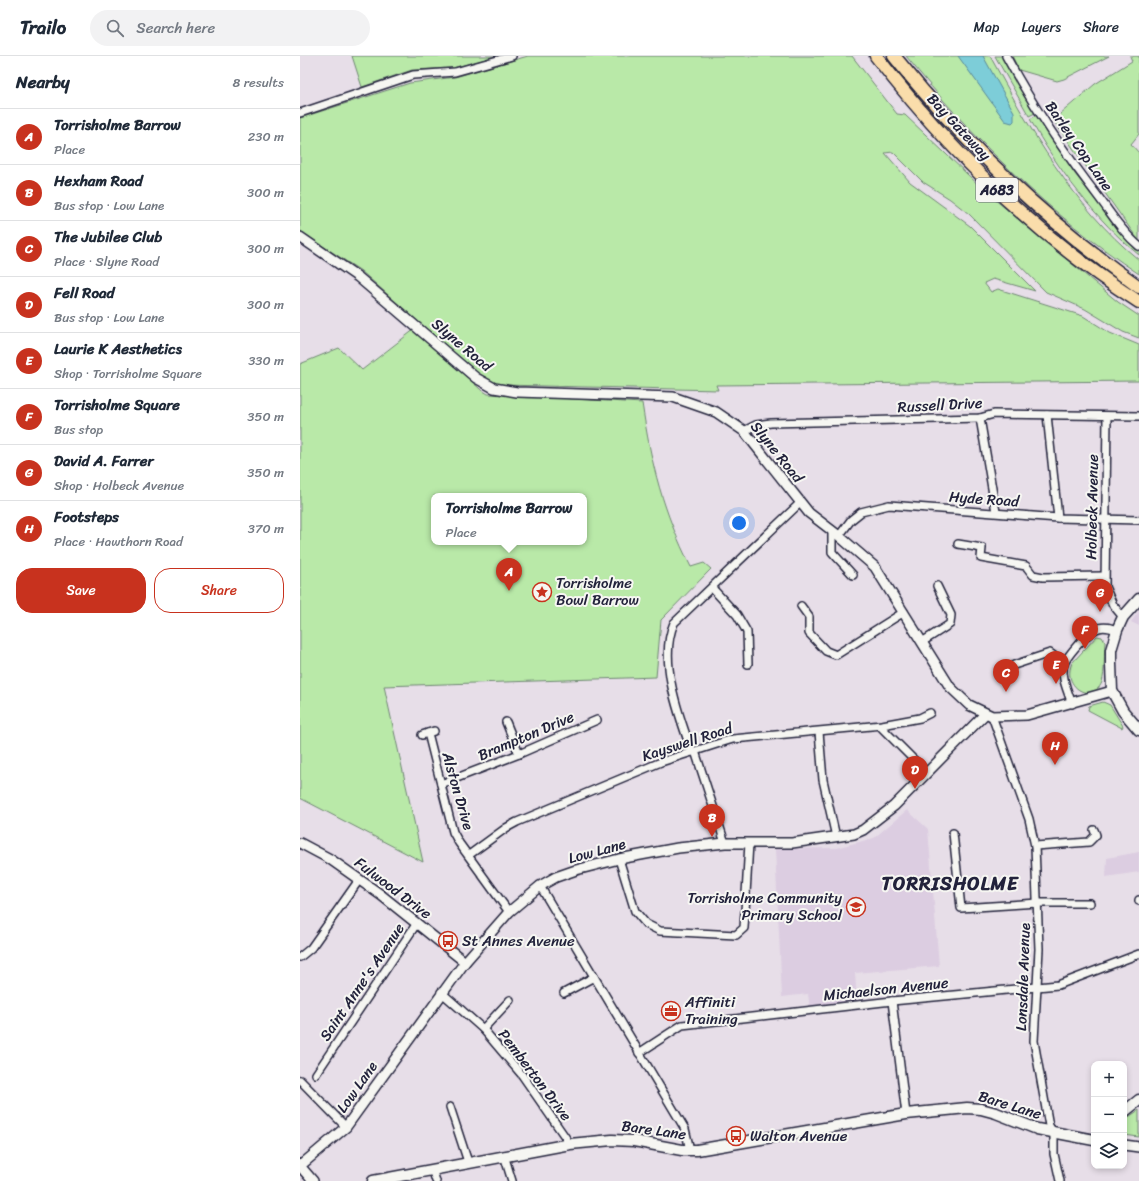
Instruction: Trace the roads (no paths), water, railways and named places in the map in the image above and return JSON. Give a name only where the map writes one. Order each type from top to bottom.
[{"type":"highway","name":"Bay Gateway","points":[[876,56],[927,118],[999,192],[1076,258],[1106,281],[1139,302]]},
{"type":"highway","name":"Bay Gateway","points":[[894,56],[934,105],[1004,178],[1086,248],[1139,286]]},
{"type":"main road","points":[[1139,599],[1123,618],[1117,630],[1111,655],[1112,691],[1127,717],[1139,730]]},
{"type":"main road","points":[[1127,1110],[1139,1100]]},
{"type":"main road","name":"Bare Lane","points":[[373,1181],[504,1155],[570,1144],[612,1140],[634,1141],[690,1150],[906,1114],[967,1108],[981,1109],[1037,1129],[1091,1139]]},
{"type":"street","points":[[300,113],[413,75],[455,72],[512,56]]},
{"type":"street","name":"Barley Cop Lane","points":[[1006,56],[1022,85],[1074,165],[1124,231],[1139,246]]},
{"type":"street","name":"Slyne Road","points":[[300,238],[358,277],[476,378],[494,388],[517,392],[673,397],[716,412],[744,431],[800,503],[820,522],[836,533],[876,567],[954,692],[969,705],[989,715]]},
{"type":"street","name":"Russell Drive","points":[[744,431],[756,424],[980,418],[994,414],[1139,416]]},
{"type":"street","points":[[1047,415],[1058,518]]},
{"type":"street","name":"Holbeck Avenue","points":[[1107,416],[1104,576],[1105,587],[1109,600],[1123,618]]},
{"type":"street","points":[[980,418],[996,512]]},
{"type":"street","points":[[726,843],[672,690],[670,633],[674,623],[800,503]]},
{"type":"street","name":"Hyde Road","points":[[836,533],[861,512],[889,505],[996,512],[1058,518],[1139,520]]},
{"type":"street","points":[[836,533],[832,552],[853,575]]},
{"type":"street","points":[[958,544],[982,548],[981,558],[1026,566],[1033,575],[1043,577],[1104,576]]},
{"type":"street","points":[[922,642],[950,624],[952,615],[936,586]]},
{"type":"street","points":[[712,588],[737,615],[747,632],[748,664]]},
{"type":"street","points":[[801,606],[809,617],[810,633],[826,651],[836,655],[904,612]]},
{"type":"street","points":[[1072,704],[1063,676],[1064,663],[1067,657],[1094,629],[1104,627],[1117,630]]},
{"type":"street","points":[[1014,666],[1050,653],[1064,663]]},
{"type":"street","points":[[989,715],[1027,715],[1072,704],[1112,691]]},
{"type":"street","name":"Kayswell Road","points":[[469,855],[506,828],[518,822],[661,762],[694,751],[733,739],[882,725],[920,718],[930,713]]},
{"type":"street","name":"Low Lane","points":[[300,1166],[346,1128],[441,992],[465,962],[509,912],[540,886],[556,877],[576,870],[619,859],[689,846],[726,843],[792,843],[836,837],[863,830],[894,806],[989,715]]},
{"type":"street","name":"Lonsdale Avenue","points":[[989,715],[1029,819],[1035,846],[1039,949],[1034,1040],[1049,1126],[1054,1133]]},
{"type":"street","name":"Brampton Drive","points":[[441,784],[520,754],[597,720]]},
{"type":"street","points":[[506,722],[520,754]]},
{"type":"street","points":[[882,725],[882,728],[927,773]]},
{"type":"street","points":[[819,732],[823,780],[836,837]]},
{"type":"street","name":"Alston Drive","points":[[428,733],[454,832],[509,912]]},
{"type":"street","points":[[1035,846],[1089,842],[1096,835],[1094,830]]},
{"type":"street","points":[[953,833],[961,908],[1038,903],[1090,903]]},
{"type":"street","name":"Fulwood Drive","points":[[300,843],[330,860],[359,880],[465,962]]},
{"type":"street","points":[[619,859],[635,911],[646,924],[660,931],[736,935],[744,928],[749,843]]},
{"type":"street","points":[[300,957],[311,948],[359,880]]},
{"type":"street","points":[[540,886],[685,1129],[690,1150]]},
{"type":"street","name":"Saint Anne's Avenue","points":[[316,1074],[417,924]]},
{"type":"street","name":"Michaelson Avenue","points":[[639,1053],[682,1025],[892,1001],[1058,985],[1139,954]]},
{"type":"street","points":[[564,993],[594,977]]},
{"type":"street","name":"Pemberton Drive","points":[[441,992],[483,1029],[522,1075],[570,1144]]},
{"type":"street","points":[[483,1029],[510,1000]]},
{"type":"street","points":[[892,1001],[906,1114]]},
{"type":"street","points":[[300,1080],[346,1128]]},
{"type":"street","points":[[450,1107],[468,1162]]},
{"type":"street","points":[[1054,1133],[1054,1154],[1060,1181]]},
{"type":"street","points":[[1127,1145],[1139,1147]]},
{"type":"street","points":[[504,1155],[512,1181]]},
{"type":"street","points":[[300,1166],[313,1181]]},
{"type":"street","points":[[432,1169],[436,1181]]},
{"type":"water","points":[[958,56],[983,56],[1014,112],[1014,121],[1012,123],[1005,121]]},
{"type":"place","name":"Torrisholme Barrow","points":[[509,591]]},
{"type":"place","name":"Torrisholme Bowl Barrow","points":[[542,592]]},
{"type":"place","name":"David A. Farrer","points":[[1100,612]]},
{"type":"place","name":"Torrisholme Square","points":[[1085,649]]},
{"type":"place","name":"Laurie K Aesthetics","points":[[1056,684]]},
{"type":"place","name":"The Jubilee Club","points":[[1006,692]]},
{"type":"place","name":"Footsteps","points":[[1055,765]]},
{"type":"place","name":"Fell Road","points":[[915,789]]},
{"type":"place","name":"Hexham Road","points":[[712,837]]},
{"type":"place","name":"Torrisholme Community Primary School","points":[[856,907]]},
{"type":"place","name":"St Annes Avenue","points":[[448,941]]},
{"type":"place","name":"Affiniti Training","points":[[671,1011]]},
{"type":"place","name":"Walton Avenue","points":[[736,1136]]},
{"type":"district","name":"TORRISHOLME","points":[[950,883]]}]
